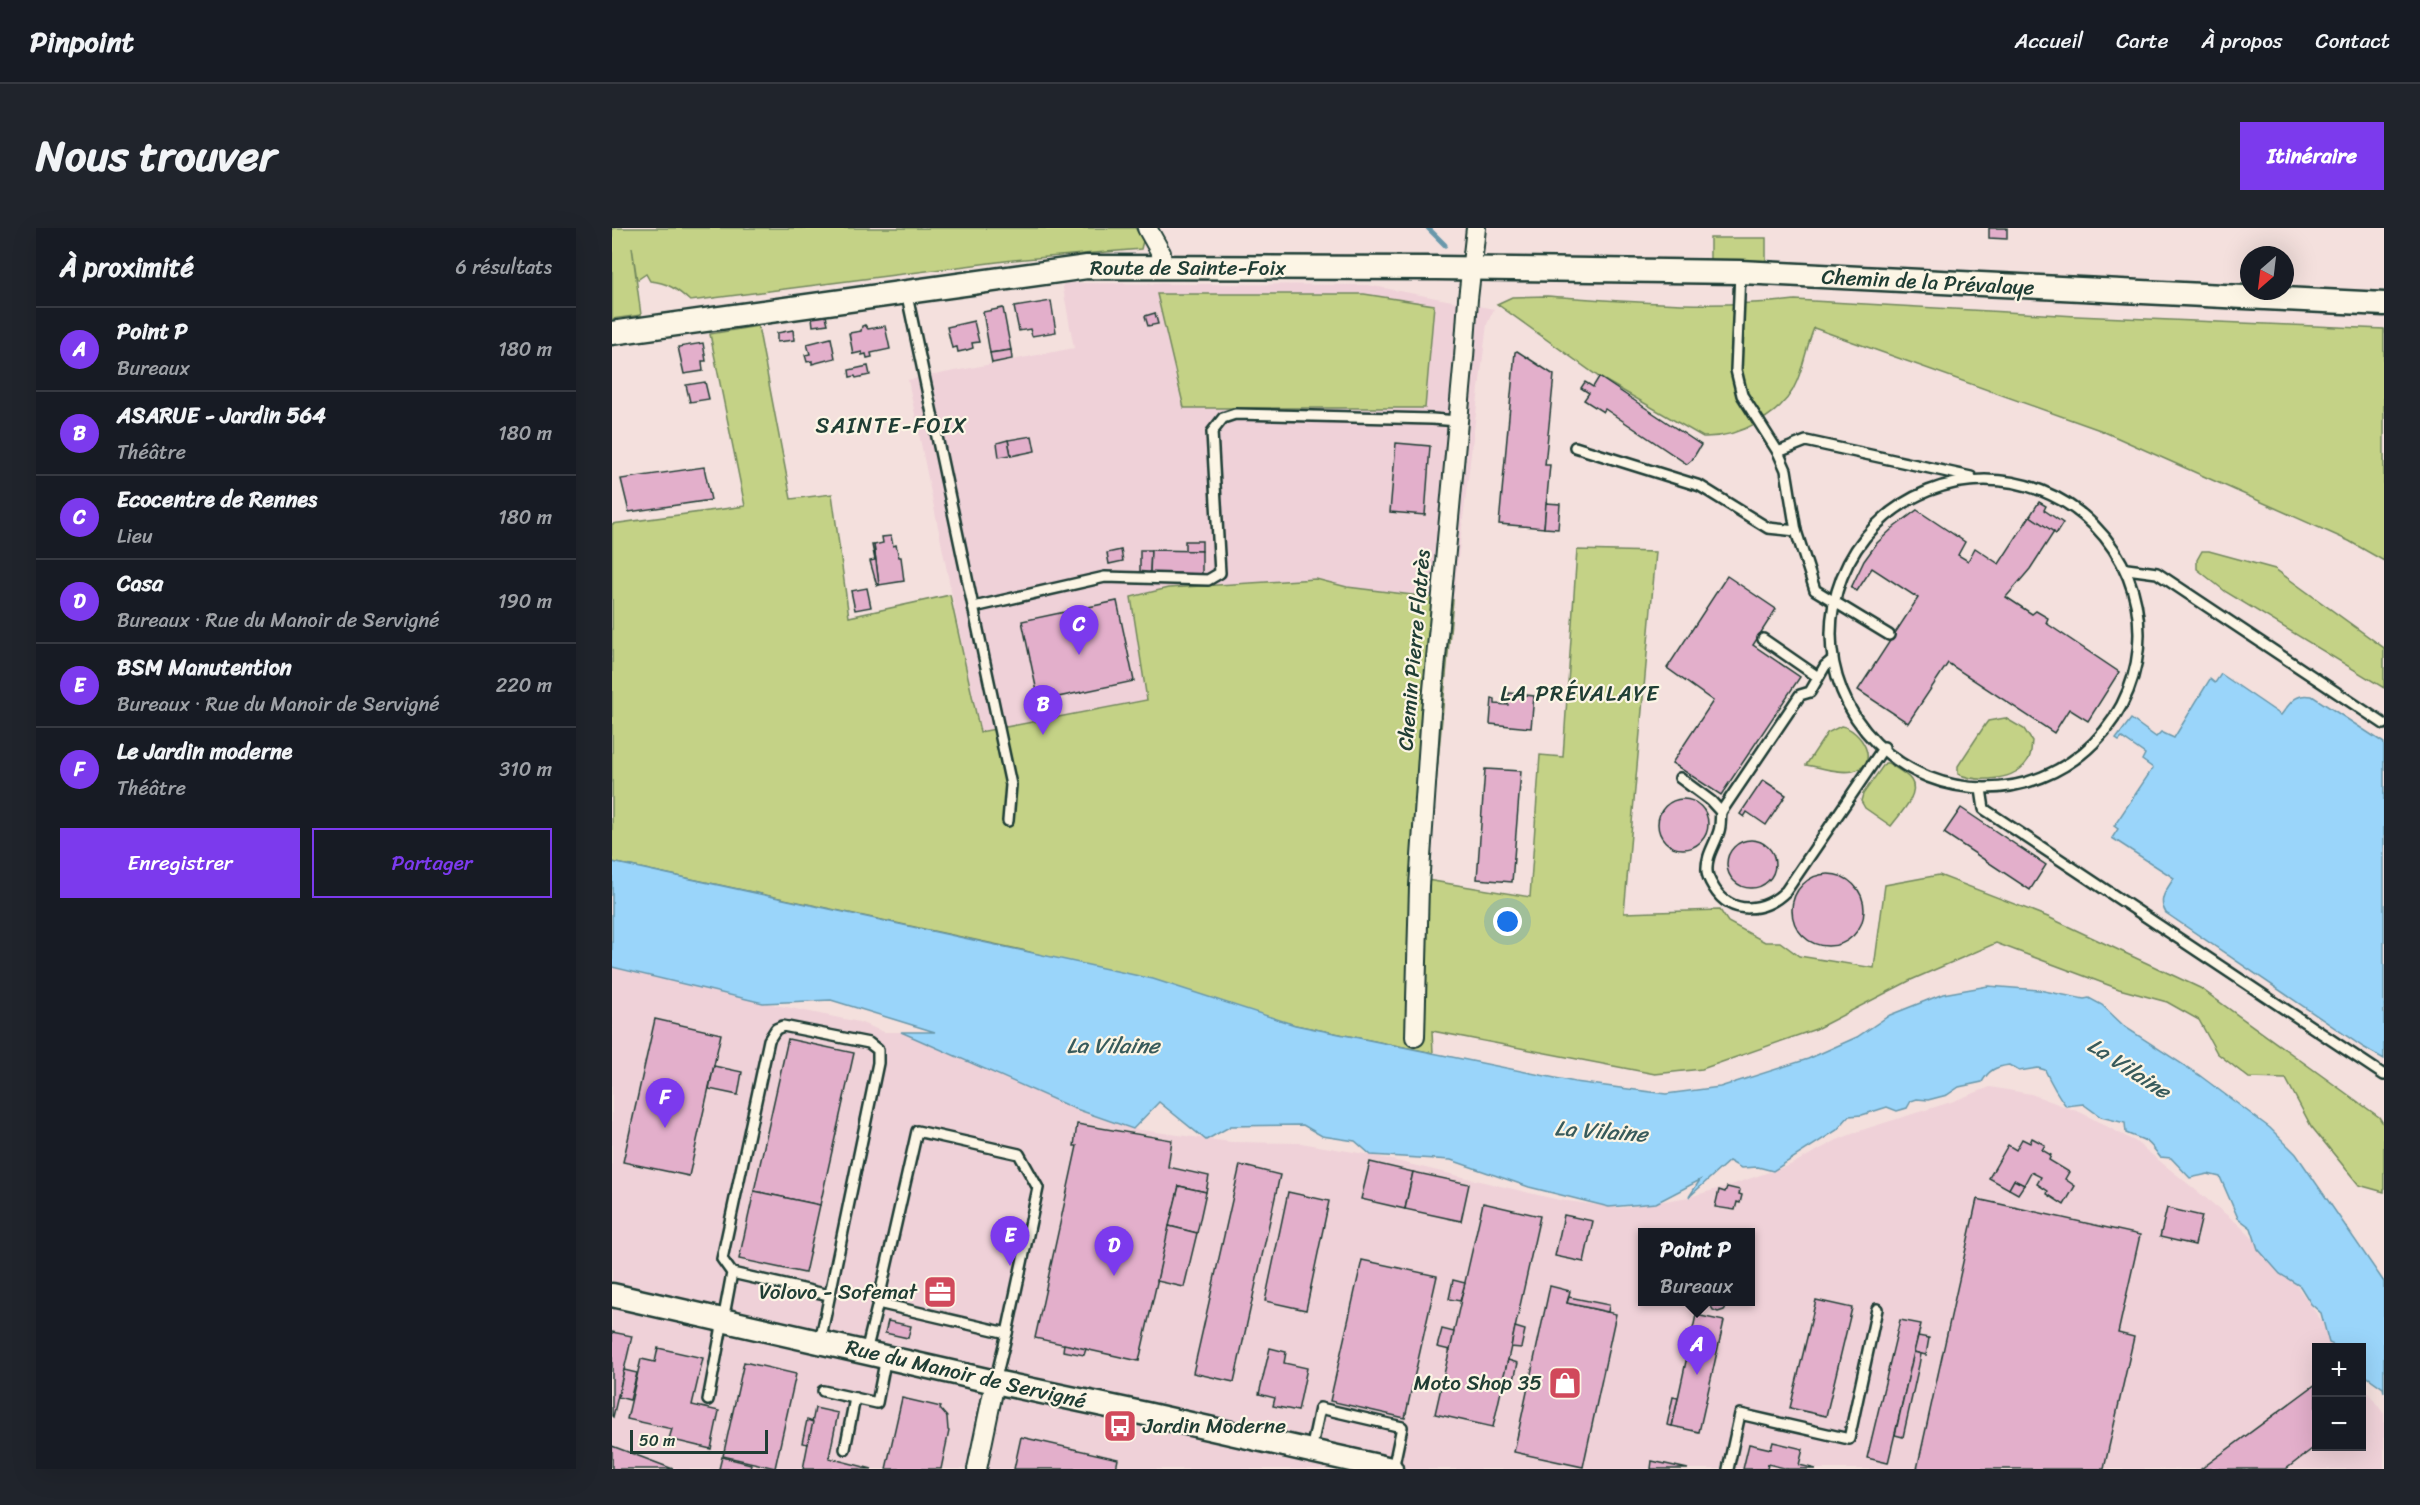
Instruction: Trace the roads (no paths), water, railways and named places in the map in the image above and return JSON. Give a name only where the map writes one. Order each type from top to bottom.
[{"type":"street","points":[[1148,228],[1161,253],[1162,269]]},
{"type":"street","name":"Chemin Pierre Flatrès","points":[[1415,1037],[1419,886],[1431,712],[1476,228]]},
{"type":"street","name":"Route de Sainte-Foix","points":[[612,333],[1087,267],[1162,269],[1472,268]]},
{"type":"street","name":"Chemin de la Prévalaye","points":[[1472,268],[1740,272],[2384,304]]},
{"type":"street","name":"Rue du Manoir de Servigné","points":[[612,1295],[1392,1469]]},
{"type":"street","points":[[977,1469],[995,1382]]},
{"type":"lane","points":[[1740,272],[1736,370],[1742,395],[1778,452],[1786,470],[1796,531],[1815,590],[1889,635]]},
{"type":"lane","points":[[906,291],[1011,785],[1008,821]]},
{"type":"lane","points":[[974,607],[1105,577],[1208,580],[1221,573],[1212,432],[1223,418],[1235,414],[1432,418],[1458,421]]},
{"type":"lane","points":[[1778,452],[1806,441],[1976,479],[2001,482],[2060,502],[2096,524],[2116,547],[2127,569],[2136,605],[2137,656],[2129,692],[2118,717],[2102,737],[2079,757],[2048,775],[1981,789],[1949,785],[1909,767],[1884,747],[1855,716],[1831,661],[1830,616],[1848,561],[1869,530],[1890,511],[1942,486],[1976,479]]},
{"type":"lane","points":[[1575,447],[1700,486],[1768,528],[1796,531]]},
{"type":"lane","points":[[2127,569],[2157,573],[2384,724]]},
{"type":"lane","points":[[1763,639],[1818,677]]},
{"type":"lane","points":[[1831,661],[1810,692],[1800,695],[1720,812],[1719,831],[1707,861],[1707,873],[1719,896],[1742,908],[1756,909],[1769,904],[1786,891],[1884,747]]},
{"type":"lane","points":[[1680,778],[1711,801],[1720,812]]},
{"type":"lane","points":[[1981,789],[1984,809],[2384,1075]]},
{"type":"lane","points":[[708,1400],[732,1273],[722,1258],[770,1040],[776,1029],[783,1026],[869,1043],[878,1050],[879,1063],[820,1342]]},
{"type":"lane","points":[[823,1391],[877,1403],[878,1303],[917,1131],[1019,1155],[1038,1188],[995,1382]]},
{"type":"lane","points":[[732,1273],[829,1295]]},
{"type":"lane","points":[[878,1303],[1007,1334]]},
{"type":"lane","points":[[1728,1469],[1740,1414],[1849,1439],[1877,1309]]},
{"type":"lane","points":[[845,1449],[855,1398]]},
{"type":"lane","points":[[1311,1451],[1320,1408],[1402,1427],[1392,1469]]},
{"type":"water","points":[[2221,674],[2281,715],[2297,697],[2312,696],[2384,743],[2384,1059],[2166,913],[2162,904],[2163,899],[2174,878],[2112,838],[2118,829],[2114,826],[2153,768],[2142,760],[2145,754],[2122,738],[2119,741],[2116,739],[2131,719],[2156,737],[2161,732],[2174,738],[2210,679],[2215,683]]},
{"type":"water","name":"La Vilaine","points":[[612,862],[1153,979],[1295,1025],[1575,1082],[1666,1094],[1720,1087],[1808,1059],[1857,1037],[1890,1015],[1943,994],[1988,986],[2039,990],[2089,998],[2102,1005],[2125,1027],[2199,1075],[2270,1128],[2296,1154],[2384,1282],[2384,1392],[2383,1388],[2366,1376],[2366,1343],[2329,1343],[2321,1313],[2311,1304],[2300,1286],[2280,1274],[2258,1249],[2251,1228],[2238,1218],[2220,1177],[2208,1174],[2190,1178],[2171,1158],[2160,1157],[2148,1143],[2126,1133],[2125,1123],[2101,1117],[2083,1104],[2066,1106],[2045,1070],[2038,1068],[2019,1071],[2009,1065],[2000,1067],[1990,1072],[1982,1082],[1959,1087],[1947,1095],[1928,1100],[1911,1101],[1907,1108],[1897,1111],[1887,1107],[1862,1115],[1849,1116],[1837,1130],[1773,1171],[1758,1167],[1741,1168],[1729,1161],[1689,1197],[1700,1180],[1656,1203],[1609,1207],[1529,1187],[1451,1160],[1371,1155],[1355,1141],[1322,1136],[1303,1125],[1231,1126],[1206,1140],[1159,1102],[1133,1129],[1073,1108],[901,1032],[935,1032],[831,1000],[763,1003],[612,967]]},
{"type":"waterway","points":[[1428,228],[1445,245]]},
{"type":"place","name":"Ecocentre de Rennes","points":[[1079,655]]},
{"type":"place","name":"ASARUE - Jardin 564","points":[[1043,735]]},
{"type":"place","name":"Le Jardin moderne","points":[[665,1128]]},
{"type":"place","name":"BSM Manutention","points":[[1010,1266]]},
{"type":"place","name":"Casa","points":[[1114,1276]]},
{"type":"place","name":"Volovo - Sofemat","points":[[940,1292]]},
{"type":"place","name":"Point P","points":[[1697,1375]]},
{"type":"place","name":"Moto Shop 35","points":[[1565,1383]]},
{"type":"place","name":"Jardin Moderne","points":[[1120,1426]]},
{"type":"district","name":"SAINTE-FOIX","points":[[892,425]]},
{"type":"district","name":"LA PRÉVALAYE","points":[[1580,693]]}]
